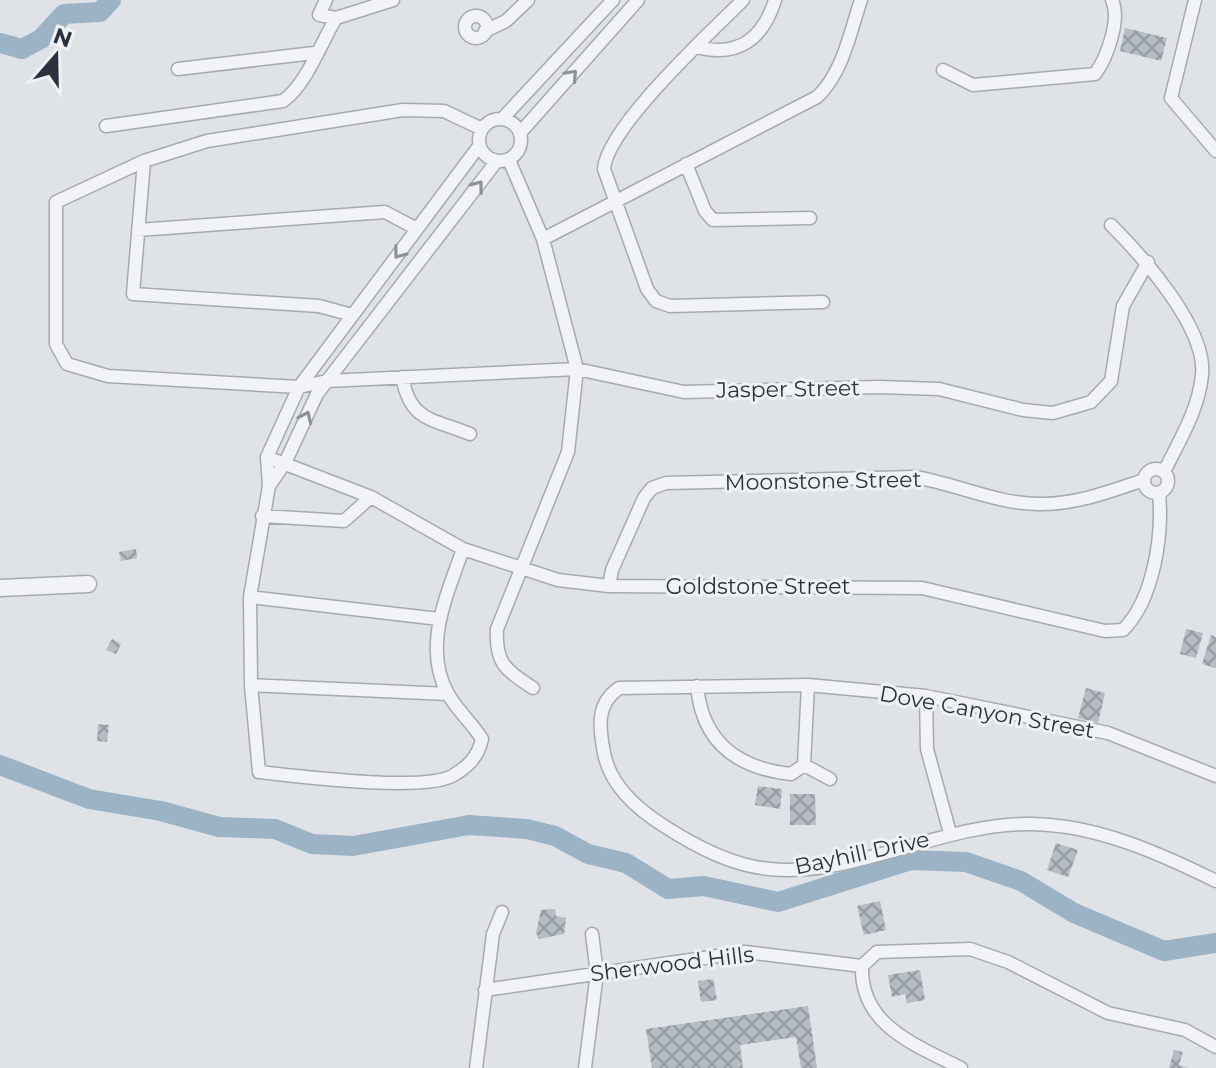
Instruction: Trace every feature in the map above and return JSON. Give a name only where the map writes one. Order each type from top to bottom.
[{"type":"street","points":[[326,0],[319,15],[336,18]]},
{"type":"street","points":[[106,126],[283,101],[302,83],[314,53],[336,18],[359,6],[391,0]]},
{"type":"street","points":[[485,31],[506,21],[528,0]]},
{"type":"street","points":[[502,119],[613,0]]},
{"type":"street","points":[[269,486],[285,463],[317,394],[502,161],[518,152],[520,133],[638,0]]},
{"type":"street","points":[[743,0],[652,93],[608,150],[604,169],[647,289],[656,301],[670,306],[823,302]]},
{"type":"street","points":[[697,47],[725,52],[758,35],[764,30],[775,0]]},
{"type":"street","points":[[543,239],[817,97],[829,86],[839,64],[861,0]]},
{"type":"street","points":[[943,70],[973,85],[1095,74],[1104,62],[1116,9],[1112,0]]},
{"type":"street","points":[[1195,0],[1171,98],[1216,151]]},
{"type":"street","points":[[178,69],[314,53]]},
{"type":"street","points":[[352,315],[319,306],[133,294],[144,161],[207,141],[403,110],[444,111],[482,129]]},
{"type":"street","points":[[463,549],[439,619],[436,655],[448,694],[482,739],[478,756],[449,778],[376,783],[259,772],[251,685],[250,597],[269,486],[267,457],[299,387],[479,146],[482,129],[490,121],[502,119],[512,123],[520,133]]},
{"type":"street","points":[[479,146],[486,156],[502,161],[543,239],[577,369],[568,452],[497,629],[495,649],[506,670],[533,688]]},
{"type":"street","name":"Jasper Street","points":[[144,161],[56,202],[56,344],[67,364],[108,376],[299,387],[327,381],[577,369],[684,392],[879,387],[939,389],[1023,410],[1053,413],[1091,402],[1111,381],[1123,306],[1148,262]]},
{"type":"street","points":[[686,164],[705,211],[713,220],[810,218]]},
{"type":"street","points":[[138,230],[385,212],[396,215],[417,229]]},
{"type":"street","points":[[1111,225],[1148,262],[1198,342],[1203,371],[1198,402],[1164,472],[1167,487],[1159,493],[1148,490],[1144,480],[1149,471],[1164,472]]},
{"type":"street","points":[[402,377],[407,401],[414,411],[470,434]]},
{"type":"street","name":"Goldstone Street","points":[[267,457],[371,497],[463,549],[558,580],[609,586],[922,588],[1105,631],[1123,630],[1136,617],[1161,542],[1159,493]]},
{"type":"street","name":"Moonstone Street","points":[[609,586],[612,570],[644,498],[652,488],[666,483],[915,477],[951,483],[1006,500],[1040,505],[1075,502],[1144,480]]},
{"type":"street","points":[[262,516],[344,521],[371,497]]},
{"type":"street","points":[[0,588],[88,584]]},
{"type":"street","points":[[250,597],[439,619]]},
{"type":"street","points":[[251,685],[448,694]]},
{"type":"street","points":[[697,686],[706,729],[725,749],[781,773],[800,771],[804,765],[808,685]]},
{"type":"street","name":"Dove Canyon Street","points":[[608,695],[619,688],[636,686],[808,685],[926,696],[1108,733],[1216,776]]},
{"type":"street","points":[[595,687],[608,695]]},
{"type":"street","name":"Bayhill Drive","points":[[608,695],[601,706],[600,721],[604,755],[617,785],[657,822],[721,856],[767,869],[791,871],[855,859],[950,833],[1032,824],[1066,827],[1157,852],[1216,881]]},
{"type":"street","points":[[926,696],[927,749],[950,833]]},
{"type":"street","points":[[804,765],[830,779]]},
{"type":"street","points":[[476,1068],[493,934],[502,912]]},
{"type":"street","points":[[585,1068],[597,973],[592,934]]},
{"type":"street","points":[[961,1068],[902,1038],[877,1017],[868,1001],[862,966],[877,952],[951,947],[970,949],[1008,962],[1108,1013],[1185,1030],[1216,1047]]},
{"type":"street","name":"Sherwood Hills","points":[[485,990],[745,952],[862,966]]},
{"type":"building","points":[[1125,28],[1167,38],[1161,61],[1120,51]]},
{"type":"building","points":[[136,549],[137,558],[121,561],[119,552]]},
{"type":"building","points":[[1186,629],[1203,633],[1196,658],[1180,654]]},
{"type":"building","points":[[1211,635],[1216,637],[1216,668],[1202,664]]},
{"type":"building","points":[[112,639],[121,644],[116,654],[106,650]]},
{"type":"building","points":[[1086,688],[1105,693],[1098,723],[1078,718]]},
{"type":"building","points":[[98,724],[109,725],[107,742],[97,741]]},
{"type":"building","points":[[758,786],[782,789],[780,809],[755,805]]},
{"type":"building","points":[[790,794],[815,794],[816,825],[790,825]]},
{"type":"building","points":[[1056,843],[1078,850],[1068,877],[1047,870]]},
{"type":"building","points":[[880,901],[886,930],[864,935],[857,906]]},
{"type":"building","points":[[555,909],[556,916],[566,918],[564,934],[539,939],[536,933],[541,910]]},
{"type":"building","points":[[920,970],[925,1000],[907,1003],[905,994],[892,997],[888,975]]},
{"type":"building","points":[[713,979],[717,1000],[701,1002],[698,981]]},
{"type":"building","points":[[808,1006],[817,1068],[801,1068],[796,1037],[740,1045],[743,1068],[652,1068],[646,1029]]},
{"type":"building","points":[[1174,1050],[1183,1052],[1179,1065],[1188,1068],[1169,1068]]},
{"type":"waterway","points":[[0,43],[22,49],[41,39],[64,14],[100,12],[111,0]]},
{"type":"waterway","points":[[0,765],[89,799],[161,811],[219,827],[275,829],[312,844],[353,846],[469,825],[527,829],[555,836],[588,854],[626,863],[668,889],[704,886],[778,902],[911,860],[966,862],[1021,881],[1074,913],[1164,951],[1216,943]]}]
